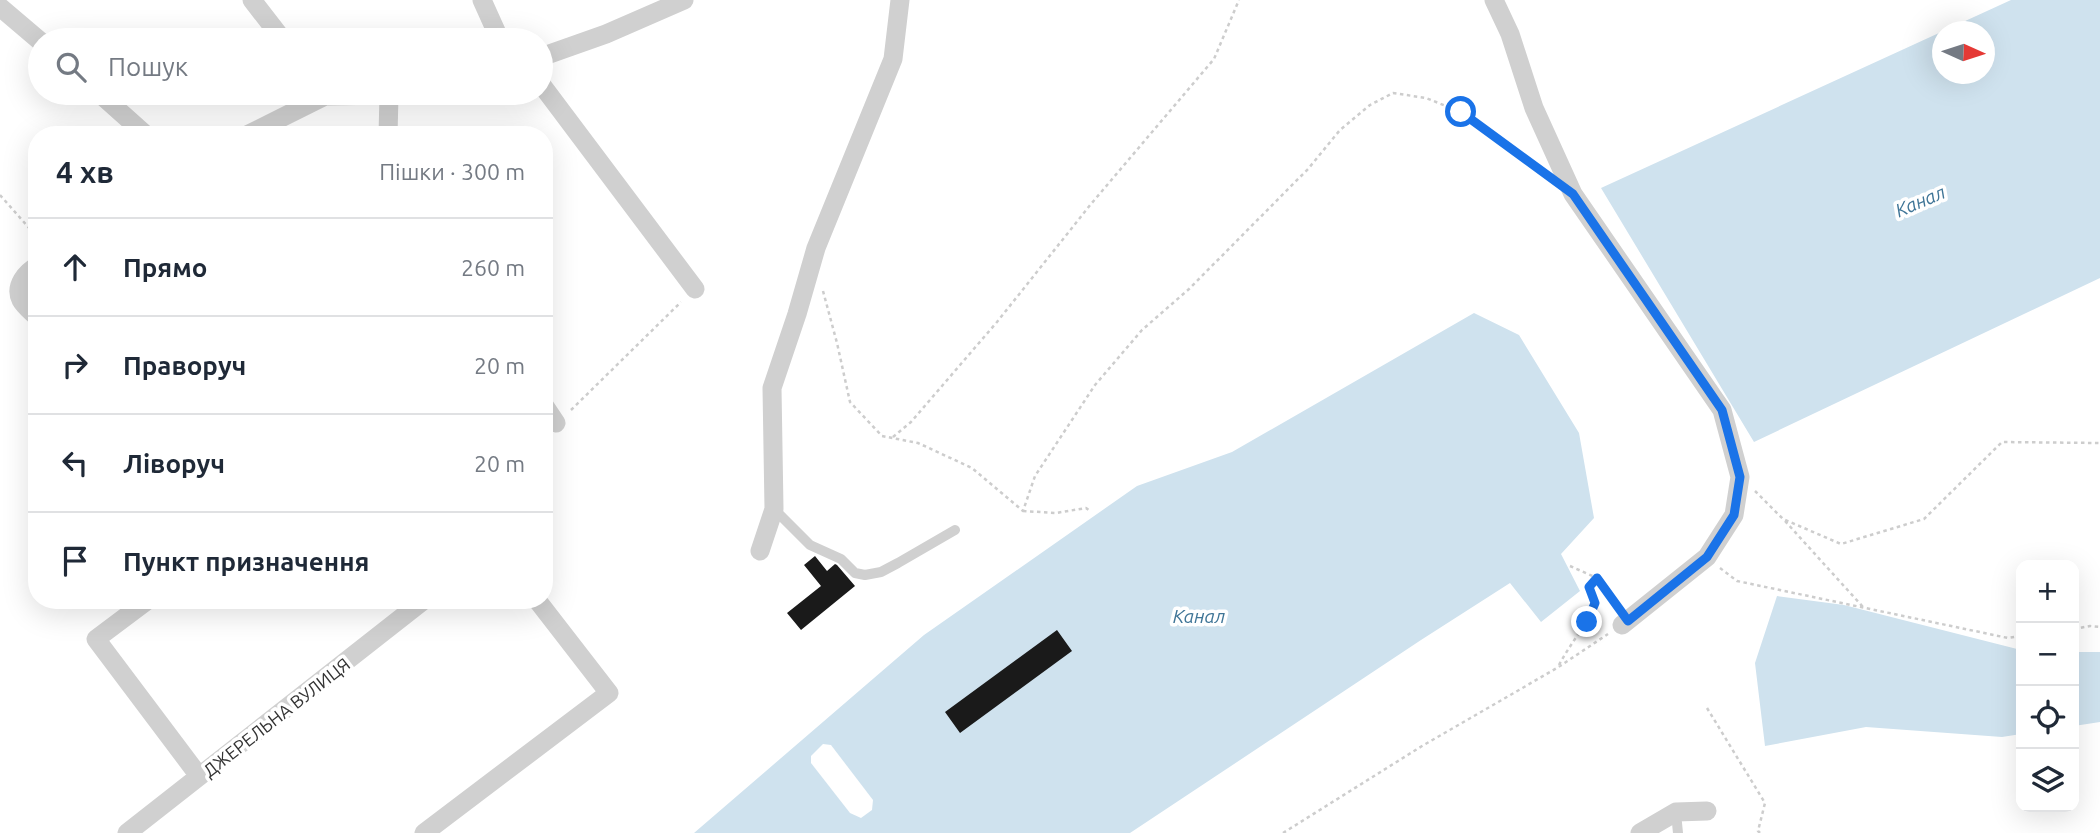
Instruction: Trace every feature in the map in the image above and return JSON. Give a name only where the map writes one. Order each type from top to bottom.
[{"type":"street","points":[[252,0],[274,28]]},
{"type":"street","points":[[482,0],[495,28]]},
{"type":"street","points":[[553,53],[606,34],[684,0]]},
{"type":"street","points":[[760,551],[774,509],[772,388],[816,248],[893,59],[900,0]]},
{"type":"street","points":[[1494,0],[1510,34],[1534,108],[1573,194],[1722,410],[1740,477],[1734,515],[1707,557],[1625,623]]},
{"type":"street","points":[[0,7],[28,31]]},
{"type":"street","points":[[553,100],[695,289]]},
{"type":"street","points":[[112,105],[136,126]]},
{"type":"street","points":[[264,126],[303,105]]},
{"type":"street","points":[[390,126],[393,105]]},
{"type":"street","points":[[28,271],[19,286],[21,300],[28,307]]},
{"type":"street","points":[[553,419],[556,424]]},
{"type":"street","points":[[136,609],[96,639],[199,776]]},
{"type":"street","name":"ДЖЕРЕЛЬНА ВУЛИЦЯ","points":[[127,833],[412,609]]},
{"type":"street","points":[[424,833],[609,693],[544,609]]},
{"type":"street","points":[[1640,833],[1676,812],[1707,811]]},
{"type":"lane","points":[[774,509],[810,545],[841,559],[855,573],[865,575],[889,568],[955,530]]},
{"type":"lane","points":[[1676,812],[1678,833]]},
{"type":"path","points":[[892,438],[911,422],[997,322],[1091,204],[1214,59],[1239,0]]},
{"type":"path","points":[[1023,511],[1035,476],[1095,385],[1142,330],[1189,289],[1308,169],[1340,130],[1370,105],[1393,93],[1426,98],[1461,112],[1573,194]]},
{"type":"path","points":[[0,195],[28,227]]},
{"type":"path","points":[[812,262],[818,273],[834,331],[850,402],[882,436],[918,443],[972,468],[1023,511],[1056,513],[1086,508],[1090,511]]},
{"type":"path","points":[[556,424],[695,289]]},
{"type":"path","points":[[1783,519],[1840,544],[1924,519],[2002,442],[2100,443]]},
{"type":"path","points":[[1740,477],[1783,519],[1863,607]]},
{"type":"path","points":[[1707,557],[1737,581],[2008,638],[2016,637]]},
{"type":"path","points":[[1283,833],[1422,746],[1557,668],[1625,623],[1597,578],[1570,566]]},
{"type":"path","points":[[1557,668],[1587,622],[1595,603],[1589,587],[1597,578]]},
{"type":"path","points":[[2079,628],[2100,627]]},
{"type":"path","points":[[1707,708],[1765,803],[1758,831],[1760,833]]},
{"type":"water","name":"Канал","points":[[2011,0],[2100,0],[2100,278],[1754,442],[1601,188],[1932,36],[1932,84],[1995,84],[1995,21],[1965,21]]},
{"type":"water","name":"Канал","points":[[1474,313],[1519,335],[1579,433],[1594,518],[1561,554],[1580,591],[1541,622],[1510,583],[1130,833],[694,833],[924,635],[1137,486],[1232,452]]},
{"type":"water","points":[[1777,596],[1844,605],[2016,649],[2016,735],[2002,737],[1866,727],[1765,746],[1755,663]]},
{"type":"water","points":[[2079,652],[2100,652],[2100,722],[2079,725]]},
{"type":"pier","points":[[823,744],[831,745],[873,800],[872,810],[861,818],[850,813],[811,763],[811,756]]},
{"type":"building","points":[[815,556],[827,571],[837,565],[855,586],[801,630],[787,613],[821,586],[804,565]]},
{"type":"building","points":[[1057,630],[1072,651],[960,733],[945,712]]},
{"type":"route","points":[[1461,112],[1573,194],[1722,410],[1740,477],[1734,515],[1707,557],[1628,621],[1597,578],[1589,587],[1595,603],[1587,622]]}]
